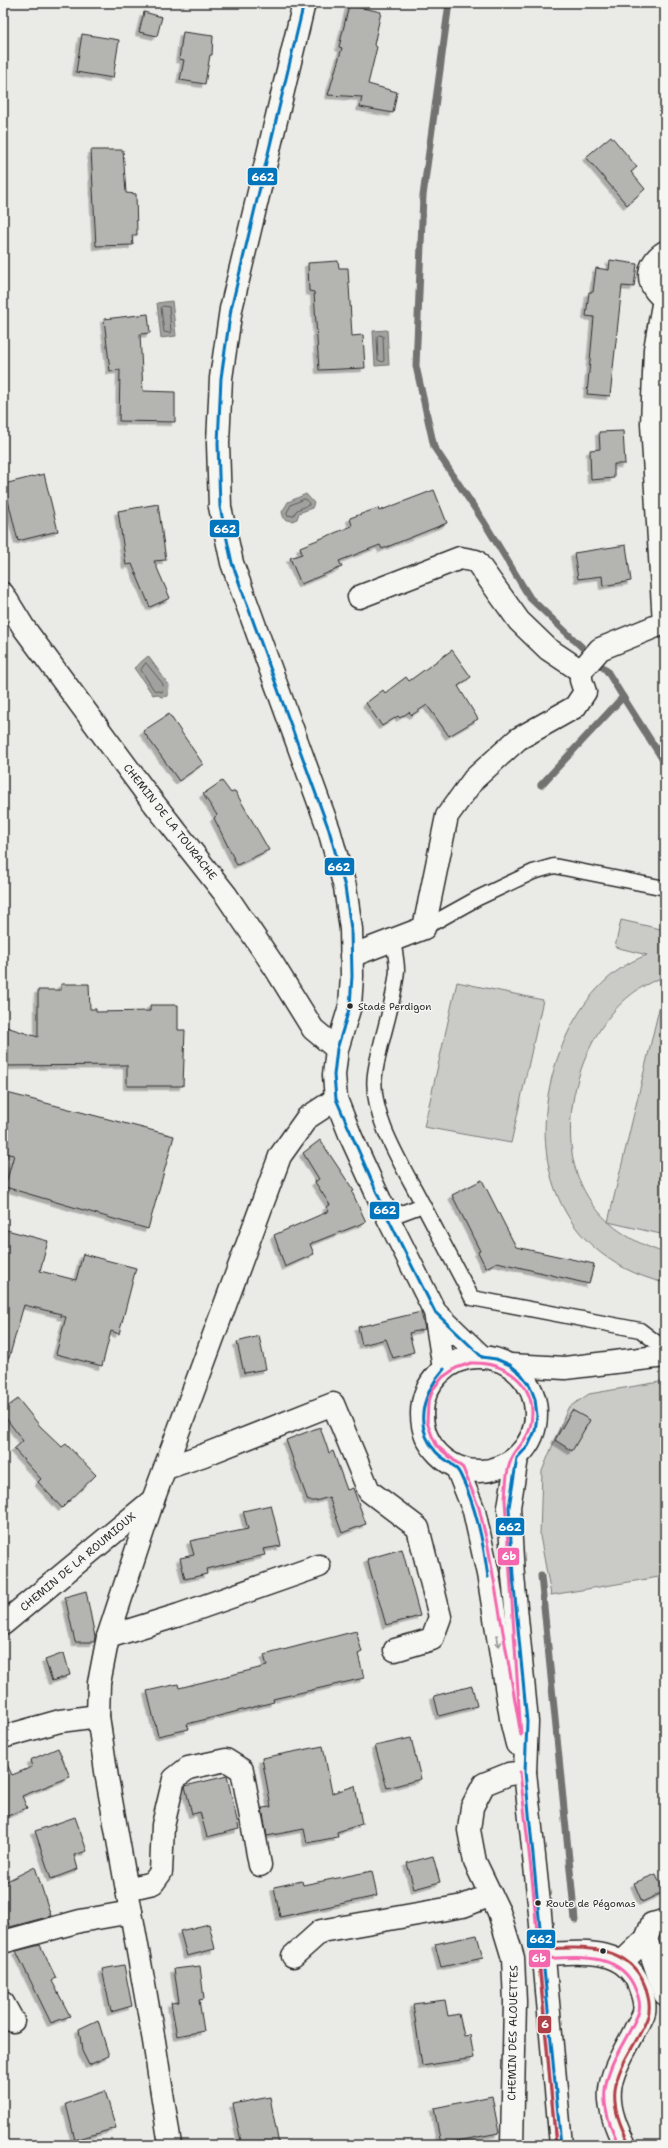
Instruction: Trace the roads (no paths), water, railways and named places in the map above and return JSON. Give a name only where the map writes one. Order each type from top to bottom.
[{"type":"street","points":[[304,3],[231,309],[221,386],[218,443],[220,507],[232,563],[329,830],[345,887],[351,929],[350,1006],[337,1049],[334,1075],[336,1099],[351,1137],[388,1218],[435,1312],[444,1369]]},
{"type":"street","points":[[359,597],[460,558],[476,561],[519,621],[548,649],[589,661],[664,623],[652,424],[655,349],[665,299],[656,293],[651,285],[649,274],[652,264],[658,256],[665,252]]},
{"type":"street","name":"CHEMIN DE LA TOURACHE","points":[[3,594],[24,628],[126,766],[226,895],[274,966],[313,1029],[337,1049]]},
{"type":"street","points":[[351,956],[424,928],[447,816],[474,779],[518,739],[575,706],[585,692],[589,661]]},
{"type":"street","points":[[170,2145],[154,2041],[107,1778],[98,1716],[99,1683],[108,1637],[154,1500],[280,1156],[307,1118],[336,1099]]},
{"type":"street","points":[[435,1312],[482,1357]]},
{"type":"street","points":[[510,1365],[565,1368],[665,1356]]},
{"type":"street","points":[[482,1357],[496,1359],[510,1365],[521,1374],[530,1386],[535,1399],[537,1416],[535,1431],[528,1446],[517,1458],[503,1467],[488,1472],[472,1472],[457,1468],[444,1460],[433,1450],[426,1437],[422,1422],[422,1407],[426,1393],[433,1380],[444,1369],[455,1362],[468,1358],[482,1357]]},
{"type":"street","points":[[535,1399],[546,1384],[565,1368]]},
{"type":"street","points":[[166,1468],[333,1404],[369,1491],[418,1528],[440,1617],[432,1639],[395,1650]]},
{"type":"street","points":[[517,1458],[509,1507],[513,1576],[526,1722],[525,1772],[561,2145]]},
{"type":"street","points":[[457,1468],[474,1511],[488,1574],[512,1724],[525,1772]]},
{"type":"street","name":"CHEMIN DE LA ROUMIOUX","points":[[3,1624],[154,1500]]},
{"type":"street","points":[[108,1637],[179,1615],[319,1566]]},
{"type":"street","points":[[3,1737],[60,1721],[98,1716]]},
{"type":"street","points":[[127,1889],[153,1882],[161,1872],[163,1825],[174,1779],[188,1768],[226,1760],[242,1770],[260,1865]]},
{"type":"street","name":"CHEMIN DES ALOUETTES","points":[[512,2145],[515,2002],[514,1958],[499,1912],[475,1862],[468,1830],[472,1807],[484,1784],[509,1774],[525,1772]]},
{"type":"street","points":[[293,1956],[321,1931],[464,1906],[491,1895]]},
{"type":"street","points":[[3,1942],[80,1921],[131,1912]]},
{"type":"street","points":[[622,1962],[646,1939],[652,1924],[665,1921]]},
{"type":"street","points":[[646,1939],[665,1994]]},
{"type":"street","points":[[543,1954],[576,1951],[602,1954],[622,1962],[636,1979],[643,1996],[644,2012],[614,2074],[610,2090],[611,2109],[617,2130],[625,2145]]},
{"type":"lane","points":[[424,928],[478,898],[533,872],[554,866],[665,888]]},
{"type":"lane","points":[[393,939],[397,968],[393,1000],[375,1075],[376,1100],[384,1127],[422,1205],[472,1298],[640,1330],[665,1349]]},
{"type":"lane","points":[[388,1218],[422,1205]]},
{"type":"water","points":[[172,301],[176,336],[161,338],[157,303]]},
{"type":"water","points":[[387,330],[389,365],[375,366],[373,331]]},
{"type":"water","points":[[306,494],[314,503],[312,508],[299,513],[297,519],[292,521],[284,519],[282,512],[288,502]]},
{"type":"water","points":[[148,656],[169,685],[168,696],[161,697],[157,694],[153,695],[134,668]]},
{"type":"waterway","points":[[449,3],[423,196],[416,366],[434,447],[484,522],[530,598],[607,671],[623,697],[541,785]]},
{"type":"waterway","points":[[623,697],[665,763]]},
{"type":"waterway","points":[[541,1576],[575,1920]]},
{"type":"place","name":"Stade Perdigon","points":[[350,1006]]},
{"type":"place","name":"Route de Pégomas","points":[[538,1903]]}]
